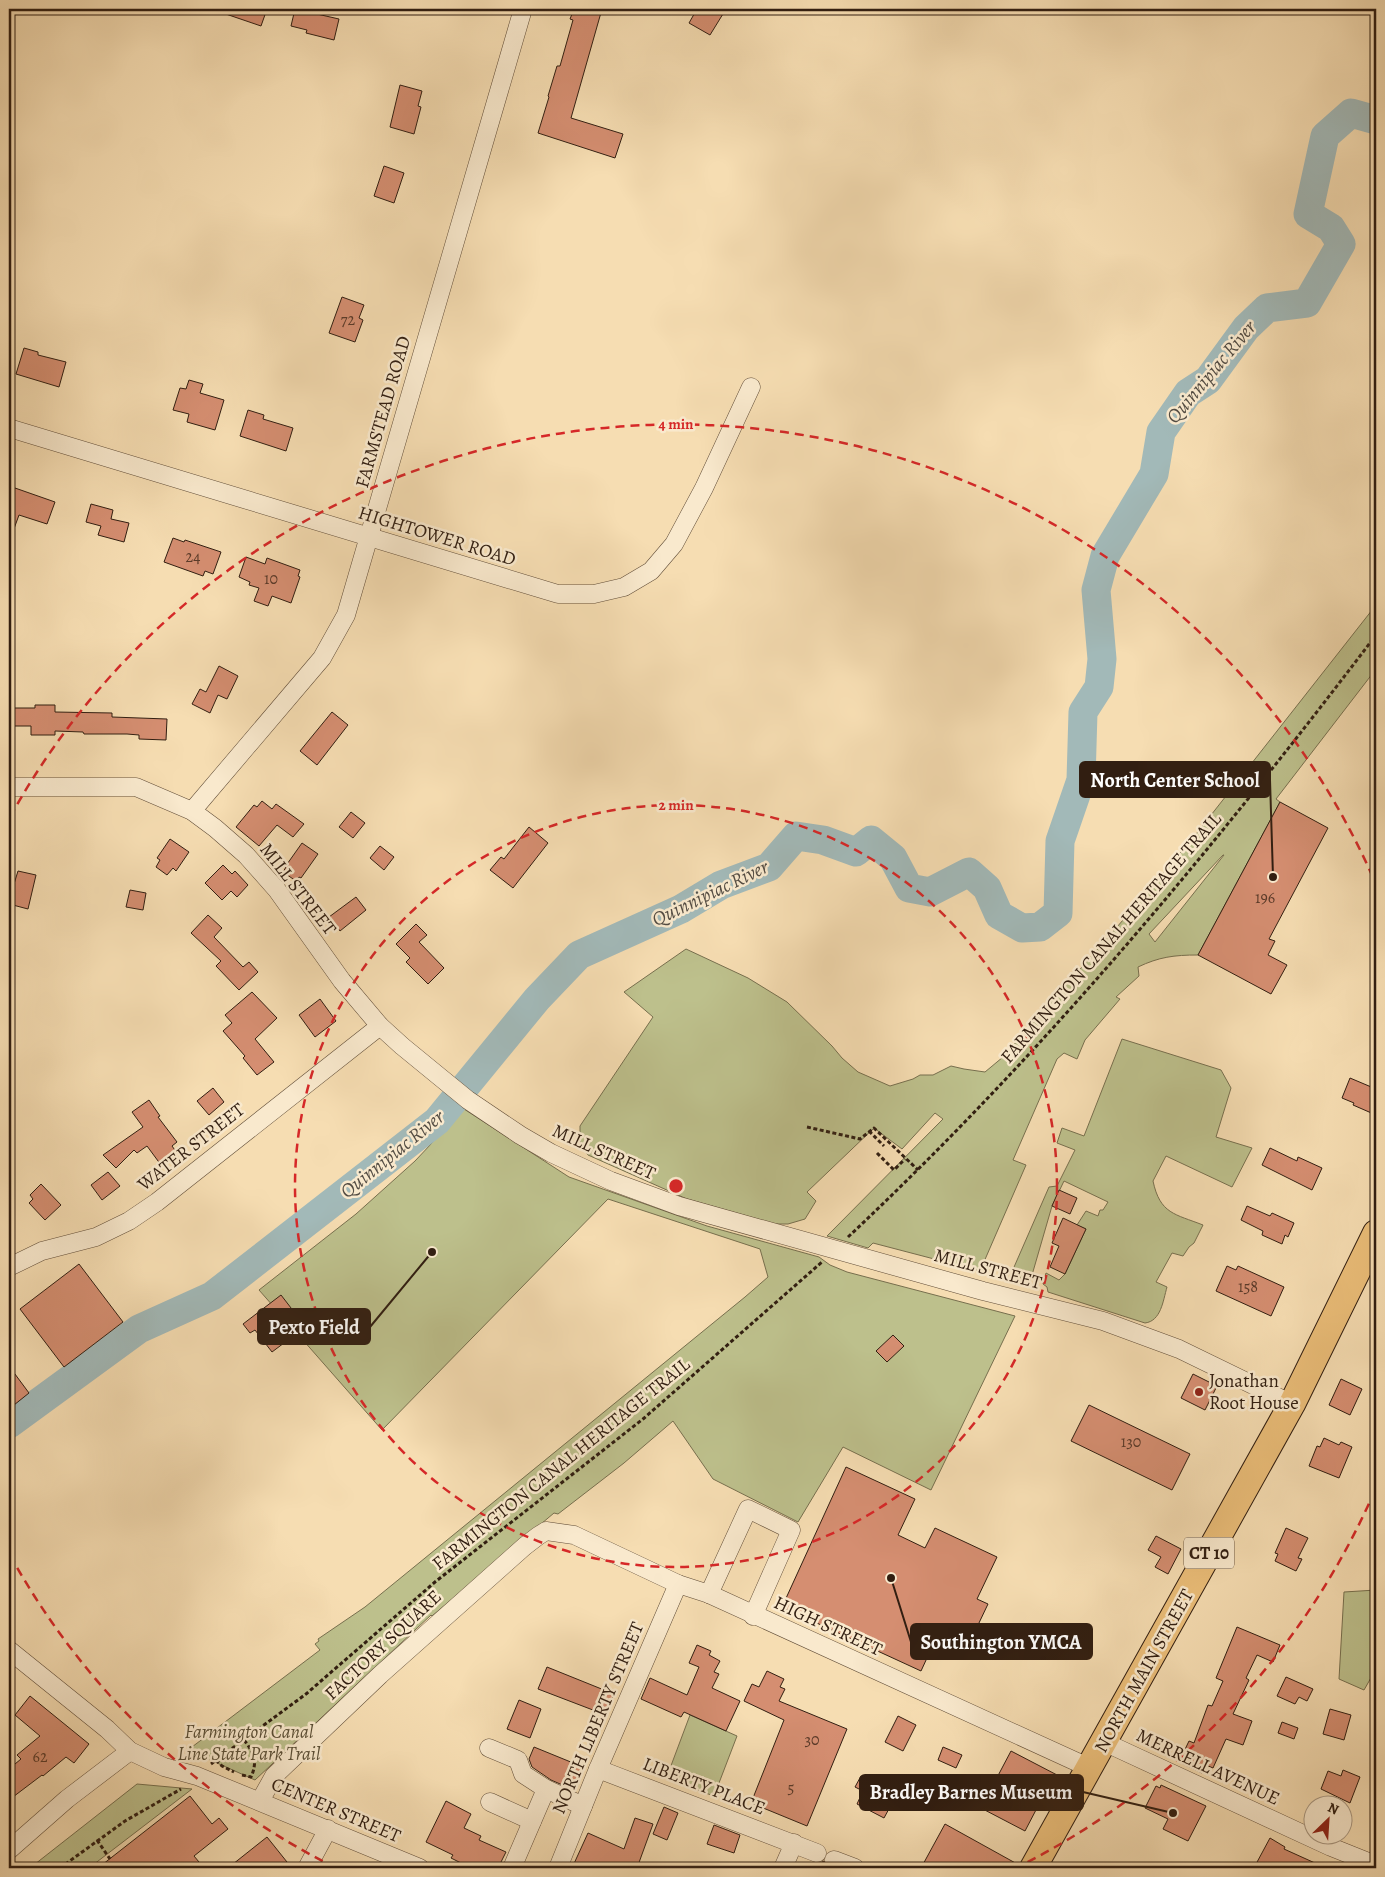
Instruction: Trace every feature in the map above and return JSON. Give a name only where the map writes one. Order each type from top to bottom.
[{"type":"highway","name":"NORTH MAIN STREET","points":[[1033,1868],[1292,1404],[1376,1233]]},
{"type":"street","name":"FARMSTEAD ROAD","points":[[192,811],[322,658],[346,615],[523,9]]},
{"type":"street","name":"HIGHTOWER ROAD","points":[[9,428],[558,594],[594,594],[624,587],[651,572],[674,544],[704,488],[751,387]]},
{"type":"street","name":"MILL STREET","points":[[9,787],[136,787],[192,811],[246,855],[277,890],[342,981],[380,1026],[452,1089],[520,1135],[551,1153],[611,1181],[679,1206],[983,1291],[1103,1321],[1179,1349],[1292,1404]]},
{"type":"street","name":"WATER STREET","points":[[9,1267],[42,1251],[96,1238],[129,1221],[157,1202],[380,1026]]},
{"type":"street","points":[[709,1594],[748,1509],[791,1530],[754,1616]]},
{"type":"street","name":"HIGH STREET","points":[[546,1531],[574,1535],[678,1584],[709,1594],[1090,1768]]},
{"type":"street","name":"FACTORY SQUARE","points":[[260,1802],[274,1776],[380,1675],[526,1546],[546,1531]]},
{"type":"street","name":"NORTH LIBERTY STREET","points":[[558,1868],[598,1769],[678,1584]]},
{"type":"street","name":"CENTER STREET","points":[[9,1650],[106,1729],[130,1752],[164,1767],[197,1776],[420,1868]]},
{"type":"street","name":"MERRELL AVENUE","points":[[1104,1742],[1331,1847],[1376,1865]]},
{"type":"street","points":[[489,1748],[518,1760],[523,1774],[546,1789],[583,1806]]},
{"type":"street","points":[[9,1850],[67,1799],[130,1752]]},
{"type":"street","name":"LIBERTY PLACE","points":[[598,1769],[818,1853]]},
{"type":"street","points":[[512,1868],[546,1789]]},
{"type":"street","points":[[490,1802],[532,1821]]},
{"type":"street","points":[[307,1868],[328,1829]]},
{"type":"street","points":[[783,1868],[794,1843]]},
{"type":"street","points":[[834,1860],[855,1868]]},
{"type":"path","name":"FARMINGTON CANAL HERITAGE TRAIL","points":[[845,1240],[918,1170],[1039,1044],[1164,903],[1250,797],[1376,635]]},
{"type":"path","points":[[806,1127],[860,1139],[874,1128],[918,1170]]},
{"type":"path","points":[[869,1131],[884,1146]]},
{"type":"path","points":[[877,1153],[894,1170],[905,1158]]},
{"type":"path","name":"FARMINGTON CANAL HERITAGE TRAIL","points":[[244,1740],[255,1757],[255,1768],[252,1777],[243,1776],[222,1766],[216,1760],[306,1694],[435,1582],[643,1419],[825,1259]]},
{"type":"path","points":[[60,1868],[125,1821],[186,1785]]},
{"type":"path","points":[[97,1840],[110,1859]]},
{"type":"green space","points":[[1376,605],[1376,669],[1276,799],[1280,802],[1198,955],[1167,957],[1138,967],[1139,976],[1116,997],[1120,999],[1085,1040],[1077,1059],[1064,1053],[1057,1059],[1013,1160],[1026,1165],[980,1271],[873,1243],[868,1248],[827,1236],[943,1119],[935,1113],[902,1149],[874,1128],[807,1192],[816,1201],[805,1219],[788,1224],[775,1224],[687,1199],[588,1155],[580,1142],[580,1126],[653,1017],[624,992],[686,949],[748,978],[787,1002],[858,1072],[890,1086],[920,1075],[933,1075],[951,1066],[985,1072],[1003,1057],[1193,838]],"holes":[[[1224,855],[1155,942],[1149,934]]]},
{"type":"green space","points":[[1122,1039],[1221,1070],[1231,1088],[1216,1137],[1252,1148],[1232,1187],[1166,1156],[1153,1181],[1160,1200],[1170,1211],[1203,1225],[1194,1243],[1183,1256],[1172,1253],[1156,1282],[1167,1287],[1160,1310],[1155,1318],[1145,1323],[1048,1292],[1047,1287],[1043,1284],[1046,1273],[1059,1280],[1065,1274],[1086,1229],[1077,1225],[1086,1211],[1098,1216],[1100,1210],[1103,1210],[1108,1202],[1064,1181],[1052,1206],[1030,1282],[1011,1274],[1049,1187],[1057,1186],[1075,1150],[1057,1143],[1062,1128],[1084,1136]]},
{"type":"green space","points":[[464,1109],[569,1177],[707,1226],[819,1257],[830,1265],[847,1272],[1015,1316],[931,1490],[843,1447],[798,1522],[713,1479],[673,1421],[624,1463],[558,1514],[554,1513],[431,1615],[255,1780],[188,1750],[320,1650],[315,1644],[319,1641],[318,1639],[365,1607],[768,1277],[760,1249],[608,1199],[382,1430],[259,1290],[356,1214],[415,1161]]},
{"type":"green space","points":[[1376,1590],[1376,1669],[1364,1690],[1339,1679],[1344,1592]]},
{"type":"green space","points":[[690,1715],[737,1736],[714,1796],[666,1779]]},
{"type":"green space","name":"Farmington Canal Line State Park Trail","points":[[137,1784],[192,1789],[89,1868],[30,1868]]},
{"type":"building","points":[[218,9],[267,9],[261,26],[217,11]]},
{"type":"building","points":[[295,9],[339,19],[334,40],[306,33],[307,30],[291,26]]},
{"type":"building","points":[[574,9],[602,9],[571,118],[623,134],[615,158],[538,133],[557,66],[560,66],[573,20],[570,19]]},
{"type":"building","points":[[697,9],[726,9],[710,35],[689,23]]},
{"type":"building","points":[[400,85],[422,91],[418,106],[421,107],[414,134],[390,127]]},
{"type":"building","points":[[384,166],[404,173],[394,203],[374,196]]},
{"type":"building","points":[[342,297],[364,305],[359,318],[363,320],[355,342],[329,333]]},
{"type":"building","points":[[24,348],[38,352],[38,355],[66,362],[59,387],[16,374]]},
{"type":"building","points":[[189,380],[203,384],[200,393],[224,400],[215,430],[187,422],[189,414],[173,410],[180,388],[186,389]]},
{"type":"building","points":[[248,410],[264,415],[263,419],[293,428],[286,451],[240,436]]},
{"type":"building","points":[[15,488],[55,502],[47,524],[19,515],[11,537],[9,537],[9,506]]},
{"type":"building","points":[[91,504],[113,510],[111,519],[129,523],[124,542],[98,535],[101,526],[86,522]]},
{"type":"building","points":[[173,538],[221,552],[213,574],[205,571],[203,576],[164,562]]},
{"type":"building","points":[[246,557],[265,564],[267,558],[300,570],[298,576],[300,577],[291,603],[272,596],[268,606],[254,601],[259,588],[249,585],[250,582],[239,577]]},
{"type":"building","points":[[219,666],[238,676],[227,699],[218,695],[210,713],[192,704],[200,689],[206,692]]},
{"type":"building","points":[[35,705],[55,705],[55,712],[112,713],[112,717],[167,719],[166,740],[139,739],[139,735],[84,734],[83,732],[55,731],[55,735],[31,735],[31,726],[9,726],[9,708],[35,708]]},
{"type":"building","points":[[332,712],[348,725],[317,765],[300,751]]},
{"type":"building","points":[[262,801],[272,809],[276,804],[304,824],[293,837],[277,825],[259,846],[236,827],[254,805],[257,807]]},
{"type":"building","points":[[1280,802],[1328,828],[1269,939],[1275,941],[1268,955],[1287,965],[1271,994],[1198,955]]},
{"type":"building","points":[[351,812],[365,823],[353,838],[339,827]]},
{"type":"building","points":[[529,827],[548,843],[513,888],[490,870],[501,857],[504,859]]},
{"type":"building","points":[[170,839],[189,852],[176,871],[173,868],[167,875],[156,867],[160,860],[157,858]]},
{"type":"building","points":[[302,843],[318,854],[301,878],[299,877],[296,881],[283,872]]},
{"type":"building","points":[[380,846],[394,857],[384,870],[370,858]]},
{"type":"building","points":[[223,865],[232,874],[235,871],[248,885],[237,897],[231,891],[222,900],[205,883]]},
{"type":"building","points":[[18,871],[36,875],[28,909],[9,904],[11,883],[14,884]]},
{"type":"building","points":[[130,890],[146,893],[143,910],[126,907]]},
{"type":"building","points":[[356,897],[366,910],[340,931],[329,917]]},
{"type":"building","points":[[208,915],[222,928],[214,937],[243,967],[249,962],[258,972],[239,990],[216,966],[221,961],[191,933]]},
{"type":"building","points":[[416,924],[427,935],[419,942],[444,968],[428,984],[406,962],[410,958],[396,944]]},
{"type":"building","points":[[252,992],[277,1018],[255,1039],[274,1062],[257,1075],[243,1058],[245,1056],[223,1031],[232,1023],[225,1015]]},
{"type":"building","points":[[320,999],[336,1021],[315,1037],[299,1015]]},
{"type":"building","points":[[1350,1078],[1376,1089],[1376,1115],[1342,1098]]},
{"type":"building","points":[[213,1088],[224,1102],[209,1115],[197,1101]]},
{"type":"building","points":[[149,1100],[160,1116],[158,1117],[177,1142],[172,1146],[177,1153],[161,1165],[147,1146],[137,1153],[134,1150],[116,1168],[103,1155],[143,1127],[132,1112]]},
{"type":"building","points":[[1270,1148],[1297,1161],[1298,1157],[1322,1168],[1312,1190],[1262,1165]]},
{"type":"building","points":[[108,1172],[120,1186],[102,1200],[91,1185]]},
{"type":"building","points":[[41,1184],[61,1205],[45,1220],[29,1203],[33,1199],[30,1195]]},
{"type":"building","points":[[1059,1190],[1077,1198],[1070,1214],[1052,1206]]},
{"type":"building","points":[[1247,1206],[1270,1216],[1272,1213],[1294,1223],[1288,1237],[1285,1235],[1282,1244],[1262,1235],[1263,1231],[1241,1220]]},
{"type":"building","points":[[1063,1218],[1086,1229],[1065,1274],[1050,1267],[1059,1246],[1052,1243]]},
{"type":"building","points":[[79,1264],[123,1322],[64,1367],[20,1309]]},
{"type":"building","points":[[1227,1266],[1236,1270],[1238,1266],[1284,1287],[1271,1316],[1216,1291]]},
{"type":"building","points":[[281,1295],[298,1317],[289,1324],[296,1334],[272,1352],[255,1330],[250,1333],[243,1324]]},
{"type":"building","points":[[893,1335],[904,1346],[887,1362],[876,1351]]},
{"type":"building","points":[[9,1366],[29,1393],[9,1409]]},
{"type":"building","name":"Jonathan Root House","points":[[1193,1374],[1217,1386],[1205,1410],[1181,1398]]},
{"type":"building","points":[[1341,1379],[1362,1389],[1350,1415],[1329,1405]]},
{"type":"building","points":[[1089,1405],[1190,1454],[1172,1490],[1071,1441]]},
{"type":"building","points":[[1324,1438],[1339,1445],[1341,1442],[1352,1447],[1339,1478],[1309,1466],[1317,1446],[1320,1447]]},
{"type":"building","points":[[846,1467],[915,1499],[898,1535],[925,1548],[935,1528],[997,1557],[977,1599],[988,1604],[968,1646],[939,1632],[921,1671],[782,1607]]},
{"type":"building","points":[[1286,1528],[1308,1538],[1298,1558],[1302,1559],[1296,1571],[1275,1561],[1278,1554],[1275,1553]]},
{"type":"building","points":[[1156,1536],[1181,1549],[1168,1574],[1155,1567],[1161,1557],[1148,1550]]},
{"type":"building","points":[[1237,1627],[1280,1645],[1273,1662],[1257,1655],[1246,1678],[1249,1680],[1233,1714],[1252,1721],[1243,1745],[1226,1739],[1213,1768],[1206,1765],[1202,1773],[1179,1762],[1189,1741],[1194,1743],[1208,1705],[1212,1706],[1223,1681],[1216,1678]]},
{"type":"building","points":[[697,1645],[711,1651],[709,1655],[720,1661],[714,1672],[719,1674],[712,1688],[740,1701],[726,1731],[684,1712],[681,1717],[641,1699],[650,1678],[687,1695],[699,1667],[689,1663]]},
{"type":"building","points":[[547,1667],[614,1694],[606,1715],[538,1689]]},
{"type":"building","points":[[767,1671],[784,1679],[780,1687],[785,1689],[779,1701],[847,1729],[807,1826],[751,1803],[784,1720],[744,1701],[752,1684],[759,1687]]},
{"type":"building","points":[[1286,1677],[1313,1689],[1307,1701],[1299,1697],[1295,1704],[1277,1696]]},
{"type":"building","points":[[30,1696],[89,1744],[74,1763],[66,1757],[9,1800],[9,1769],[21,1759],[17,1755],[40,1736],[15,1715]]},
{"type":"building","points":[[519,1700],[541,1709],[530,1738],[507,1729]]},
{"type":"building","points":[[1330,1709],[1351,1715],[1344,1740],[1323,1734]]},
{"type":"building","points":[[898,1716],[916,1725],[903,1751],[885,1742]]},
{"type":"building","points":[[1282,1722],[1298,1728],[1294,1739],[1278,1733]]},
{"type":"building","points":[[534,1747],[583,1767],[574,1790],[551,1780],[532,1767],[529,1759]]},
{"type":"building","points":[[943,1747],[962,1755],[956,1768],[938,1760]]},
{"type":"building","points":[[1011,1751],[1059,1776],[1041,1810],[1037,1808],[1025,1831],[979,1807]]},
{"type":"building","points":[[1343,1770],[1360,1777],[1352,1798],[1352,1794],[1331,1794],[1321,1789],[1328,1771],[1341,1776]]},
{"type":"building","points":[[861,1776],[897,1794],[884,1818],[857,1804],[863,1791],[855,1787]]},
{"type":"building","points":[[1161,1785],[1206,1806],[1188,1841],[1163,1829],[1168,1819],[1145,1808],[1156,1786],[1160,1788]]},
{"type":"building","points":[[190,1796],[212,1824],[219,1818],[228,1829],[194,1856],[204,1868],[98,1868]]},
{"type":"building","points":[[446,1801],[471,1814],[464,1828],[481,1836],[479,1840],[506,1852],[498,1868],[478,1868],[468,1863],[467,1866],[451,1858],[453,1855],[426,1842]]},
{"type":"building","points":[[664,1807],[678,1813],[667,1840],[653,1834]]},
{"type":"building","points":[[635,1818],[653,1824],[637,1868],[572,1868],[588,1833],[624,1849]]},
{"type":"building","points":[[945,1824],[1019,1865],[1018,1868],[921,1868]]},
{"type":"building","points":[[714,1825],[740,1835],[734,1853],[707,1844]]},
{"type":"building","points":[[267,1837],[287,1862],[280,1868],[228,1868]]},
{"type":"building","points":[[1270,1838],[1285,1847],[1284,1849],[1326,1868],[1265,1868],[1256,1864]]},
{"type":"building","points":[[824,1861],[828,1868],[810,1868],[813,1863],[818,1864]]},
{"type":"waterway","name":"Quinnipiac River","points":[[9,1424],[139,1329],[212,1296],[437,1121],[537,999],[579,955],[681,909],[721,885],[769,867],[796,836],[823,840],[856,852],[871,840],[893,858],[909,888],[930,892],[969,872],[987,888],[999,915],[1022,928],[1040,927],[1058,913],[1060,841],[1081,780],[1083,712],[1099,687],[1102,659],[1096,590],[1105,556],[1154,474],[1161,432],[1188,393],[1208,380],[1246,328],[1267,308],[1307,303],[1341,244],[1331,228],[1308,214],[1325,136],[1351,113],[1376,120]]},
{"type":"place","name":"North Center School","points":[[1273,877]]},
{"type":"place","name":"Pexto Field","points":[[432,1252]]},
{"type":"place","name":"Jonathan Root House","points":[[1199,1392]]},
{"type":"place","name":"Southington YMCA","points":[[891,1578]]},
{"type":"place","name":"Bradley Barnes Museum","points":[[1173,1813]]}]
